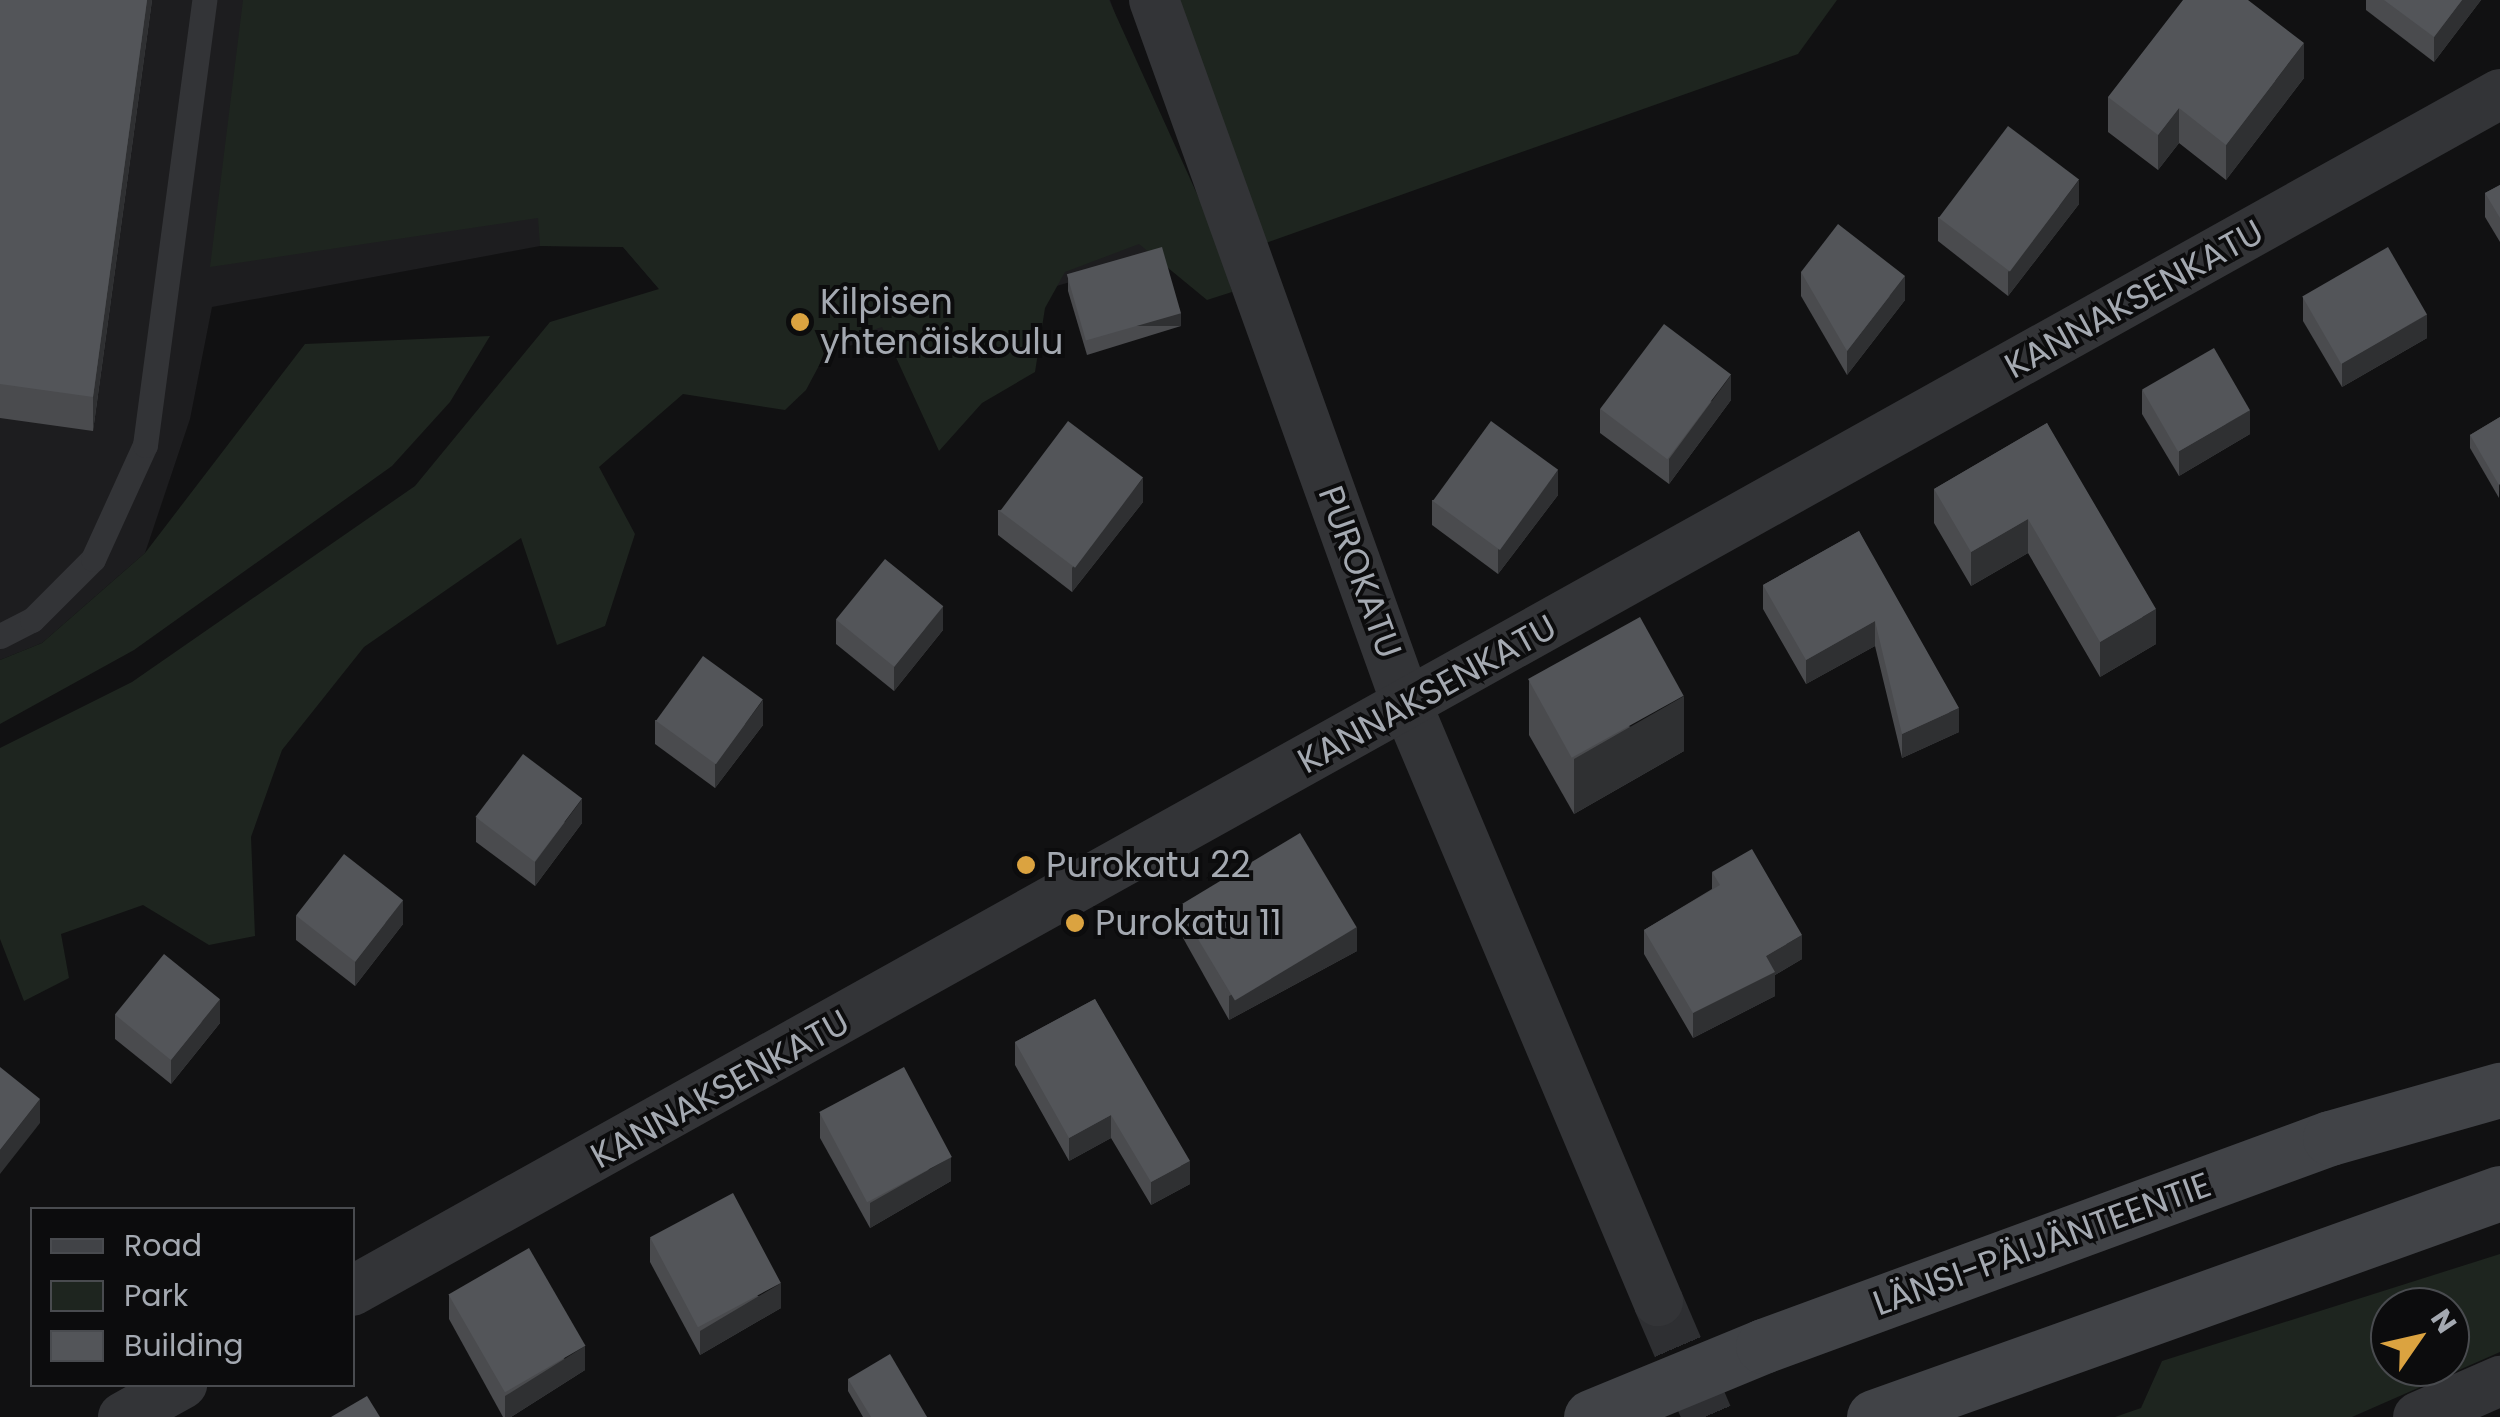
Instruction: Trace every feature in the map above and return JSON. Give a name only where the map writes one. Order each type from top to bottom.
[{"type":"main road","name":"LÄNSI-PÄIJÄNTEENTIE","points":[[1591,1417],[1763,1346],[2330,1138],[2500,1090]]},
{"type":"main road","points":[[1874,1417],[2500,1193]]},
{"type":"street","name":"PUROKATU","points":[[1154,0],[1407,705],[1658,1302]]},
{"type":"street","name":"KANNAKSENKATU","points":[[355,1289],[2500,94]]},
{"type":"street","points":[[2418,1417],[2500,1381]]},
{"type":"street","points":[[123,1417],[177,1387]]},
{"type":"lane","points":[[0,636],[32,620],[93,558],[145,446],[204,0]]},
{"type":"shaded area","name":"Kilpisen yhtenäiskoulu","points":[[0,0],[1110,0],[1198,245],[683,394],[659,289],[623,247],[540,246],[212,307],[190,419],[145,553],[42,643],[0,660]]},
{"type":"green space","name":"Kilpisen yhtenäiskoulu","points":[[243,0],[1109,0],[1217,238],[1232,292],[1207,300],[1139,244],[1065,272],[1045,308],[1035,372],[982,403],[939,451],[882,327],[830,345],[806,390],[785,410],[683,394],[599,467],[635,534],[605,626],[557,645],[521,538],[364,647],[282,750],[251,837],[255,936],[209,945],[143,905],[61,934],[69,978],[24,1001],[0,939],[0,748],[132,682],[415,486],[550,322],[659,289],[623,247],[540,246],[538,218],[210,267]]},
{"type":"green space","points":[[1177,0],[1837,0],[1798,54],[1263,244]]},
{"type":"green space","points":[[490,336],[450,402],[392,466],[134,650],[0,724],[0,660],[42,643],[145,553],[305,344]]},
{"type":"green space","points":[[2500,1254],[2500,1352],[2470,1365],[2470,1287],[2396,1287]]},
{"type":"green space","points":[[2370,1295],[2370,1387],[2420,1387],[2352,1417],[2115,1417],[2141,1408],[2162,1361]]},
{"type":"building","points":[[0,0],[147,0],[93,397],[0,384]]},
{"type":"building","points":[[2183,0],[2248,0],[2304,43],[2226,145],[2179,108],[2158,135],[2108,97]]},
{"type":"building","points":[[2384,0],[2462,0],[2434,37]]},
{"type":"building","points":[[2008,126],[2079,180],[2010,271],[1939,218]]},
{"type":"building","points":[[2500,185],[2500,218],[2485,193]]},
{"type":"building","points":[[1838,224],[1905,276],[1847,351],[1801,272]]},
{"type":"building","points":[[1162,247],[1181,313],[1086,341],[1067,274]]},
{"type":"building","points":[[2388,247],[2427,315],[2341,364],[2302,296]]},
{"type":"building","points":[[1664,324],[1731,375],[1667,459],[1600,409]]},
{"type":"building","points":[[2214,348],[2250,410],[2178,452],[2142,390]]},
{"type":"building","points":[[2500,417],[2500,484],[2499,485],[2470,435]]},
{"type":"building","points":[[1068,421],[1143,478],[1075,568],[1000,511]]},
{"type":"building","points":[[1491,421],[1558,470],[1500,550],[1433,501]]},
{"type":"building","points":[[2047,423],[2156,609],[2100,642],[2028,519],[1971,552],[1934,489]]},
{"type":"building","points":[[1859,531],[1959,708],[1902,734],[1875,621],[1806,660],[1763,585]]},
{"type":"building","points":[[885,559],[943,606],[894,667],[836,620]]},
{"type":"building","points":[[1640,617],[1684,696],[1572,758],[1528,679]]},
{"type":"building","points":[[703,656],[763,699],[716,764],[656,721]]},
{"type":"building","points":[[523,754],[582,799],[535,862],[475,817]]},
{"type":"building","points":[[1300,833],[1357,927],[1235,1000],[1178,906]]},
{"type":"building","points":[[1752,849],[1802,935],[1766,956],[1775,972],[1693,1013],[1644,930],[1720,885],[1712,872]]},
{"type":"building","points":[[344,854],[403,900],[355,962],[296,915]]},
{"type":"building","points":[[164,954],[220,999],[171,1060],[115,1015]]},
{"type":"building","points":[[1095,999],[1190,1161],[1151,1182],[1111,1115],[1069,1138],[1015,1042]]},
{"type":"building","points":[[0,1067],[40,1099],[0,1150]]},
{"type":"building","points":[[904,1067],[952,1157],[867,1202],[819,1112]]},
{"type":"building","points":[[733,1193],[781,1283],[698,1327],[650,1237]]},
{"type":"building","points":[[529,1248],[586,1346],[505,1392],[448,1294]]},
{"type":"building","points":[[890,1354],[927,1417],[871,1417],[848,1379]]},
{"type":"building","points":[[367,1396],[380,1417],[331,1417]]},
{"type":"tunnel","points":[[1658,1301],[1708,1417]]},
{"type":"place","name":"Kilpisen yhtenäiskoulu","points":[[800,322]]},
{"type":"place","name":"Purokatu 22","points":[[1026,865]]},
{"type":"place","name":"Purokatu 11","points":[[1075,923]]}]
